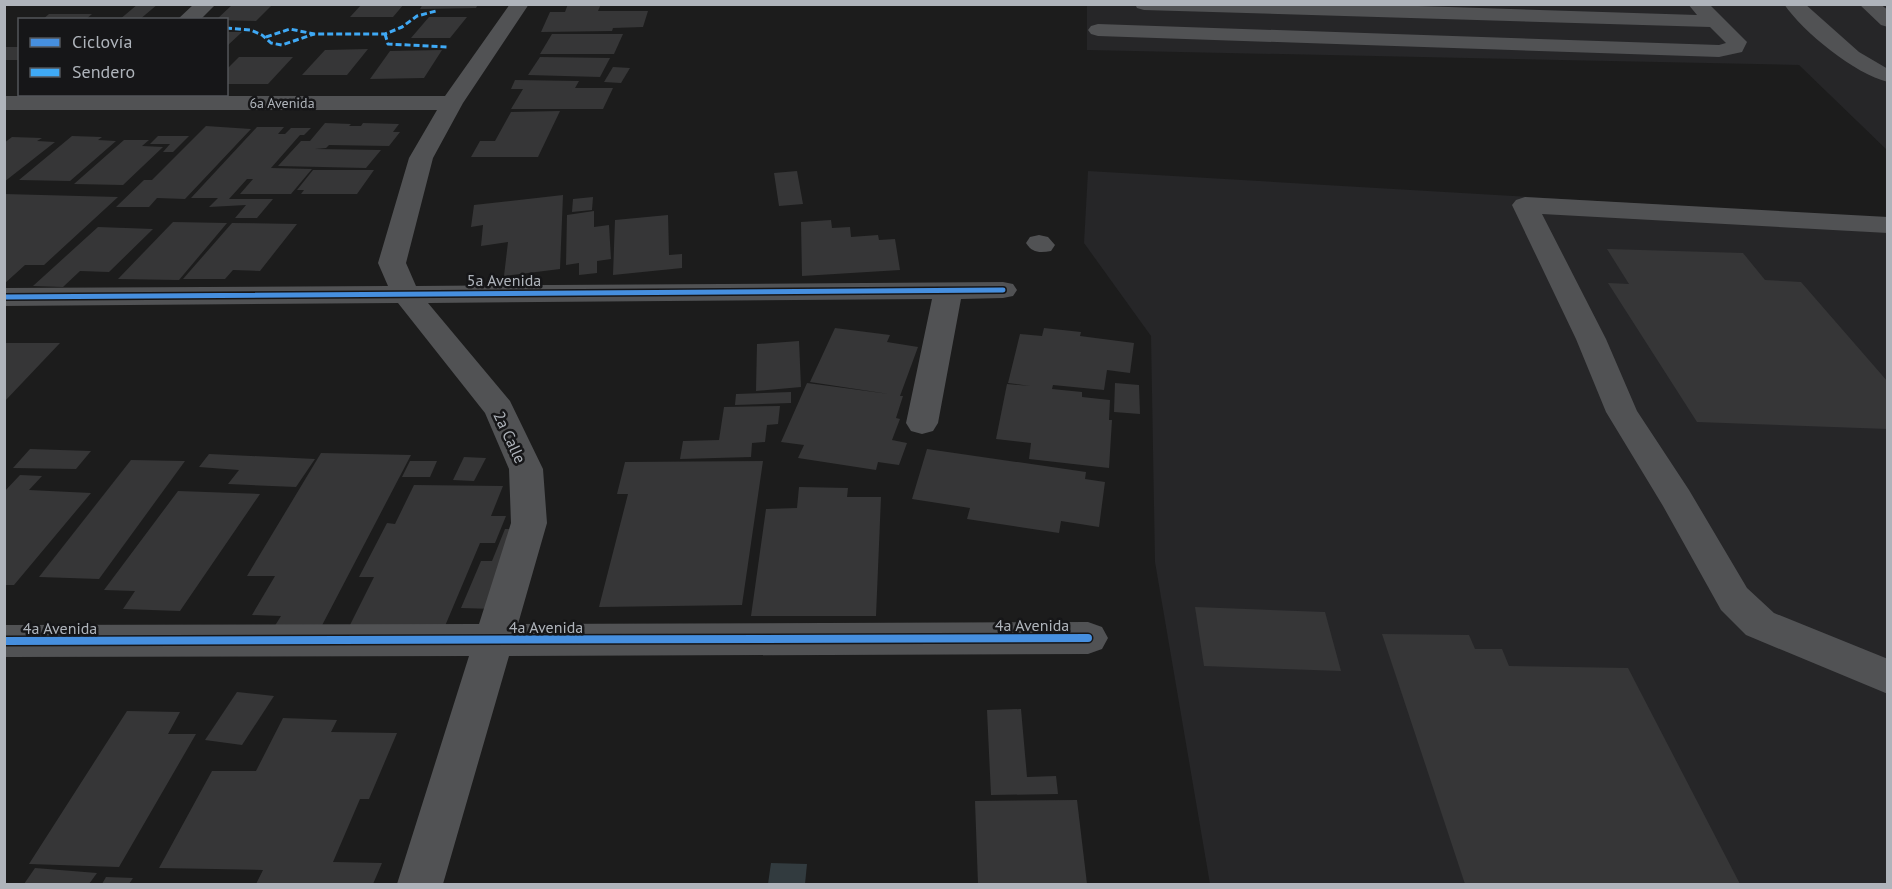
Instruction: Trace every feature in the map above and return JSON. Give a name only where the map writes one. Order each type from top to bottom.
[{"type":"street","points":[[190,18],[207,4]]},
{"type":"street","name":"2a Calle","points":[[420,885],[529,523],[526,469],[499,410],[406,294],[392,263],[421,158],[452,103],[520,4]]},
{"type":"street","points":[[1144,4],[1287,6],[1713,21]]},
{"type":"street","points":[[1098,30],[1719,51],[1735,48],[1737,42],[1698,4]]},
{"type":"street","points":[[1793,4],[1859,64],[1874,73],[1887,76]]},
{"type":"street","points":[[1868,4],[1887,21]]},
{"type":"street","points":[[1287,6],[1299,37]]},
{"type":"street","name":"6a Avenida","points":[[4,103],[452,103]]},
{"type":"street","points":[[1887,225],[1525,206],[1591,339],[1622,412],[1677,499],[1734,599],[1760,624],[1887,677]]},
{"type":"street","name":"5a Avenida","points":[[4,297],[1003,290]]},
{"type":"street","points":[[922,423],[948,291]]},
{"type":"street","name":"4a Avenida","points":[[4,641],[1088,638]]},
{"type":"shaded area","points":[[1087,5],[1887,5],[1887,150],[1799,65],[1087,50]]},
{"type":"shaded area","points":[[1088,171],[1887,218],[1887,884],[1210,884],[1155,562],[1151,336],[1084,243]]},
{"type":"shaded area","points":[[771,863],[807,864],[805,884],[768,884]]},
{"type":"building","points":[[138,4],[158,4],[141,18],[121,18]]},
{"type":"building","points":[[233,4],[273,4],[256,21],[218,18]]},
{"type":"building","points":[[362,4],[404,4],[393,17],[350,17]]},
{"type":"building","points":[[423,4],[478,4],[476,8],[420,9]]},
{"type":"building","points":[[568,4],[601,4],[598,11],[648,11],[643,27],[613,28],[612,31],[541,32],[550,12],[565,12]]},
{"type":"building","points":[[49,14],[92,14],[87,18],[44,18]]},
{"type":"building","points":[[429,17],[467,17],[450,38],[411,38]]},
{"type":"building","points":[[228,32],[242,32],[228,45]]},
{"type":"building","points":[[552,34],[623,34],[614,54],[540,54]]},
{"type":"building","points":[[4,47],[18,47],[18,60],[4,60]]},
{"type":"building","points":[[368,49],[347,75],[302,75],[325,50]]},
{"type":"building","points":[[442,50],[424,78],[370,79],[390,51]]},
{"type":"building","points":[[239,57],[293,57],[268,84],[228,84],[228,68]]},
{"type":"building","points":[[540,57],[610,58],[600,77],[528,75]]},
{"type":"building","points":[[613,67],[630,68],[621,83],[604,82]]},
{"type":"building","points":[[515,80],[579,81],[575,88],[613,88],[603,109],[511,109],[523,89],[511,89]]},
{"type":"building","points":[[560,111],[538,157],[471,157],[480,141],[495,141],[511,112]]},
{"type":"building","points":[[325,123],[351,124],[349,126],[361,126],[363,123],[399,124],[393,132],[400,132],[389,146],[329,145],[326,148],[315,149],[381,150],[366,168],[278,166],[301,141],[310,141]]},
{"type":"building","points":[[206,126],[251,129],[185,199],[157,198],[149,207],[116,207],[144,180],[152,180]]},
{"type":"building","points":[[257,127],[284,127],[278,134],[285,134],[291,128],[311,128],[304,135],[300,135],[271,168],[312,169],[291,194],[240,194],[253,179],[247,179],[229,199],[273,199],[257,218],[235,218],[246,205],[209,207],[218,198],[191,198]]},
{"type":"building","points":[[72,136],[102,137],[98,140],[116,141],[70,181],[19,180]]},
{"type":"building","points":[[158,136],[189,136],[173,152],[163,152],[170,144],[150,144]]},
{"type":"building","points":[[12,137],[42,138],[37,141],[55,142],[4,182],[4,143]]},
{"type":"building","points":[[124,140],[149,140],[142,146],[163,147],[123,185],[74,184]]},
{"type":"building","points":[[313,170],[374,170],[357,194],[301,194],[304,190],[297,190]]},
{"type":"building","points":[[797,171],[803,204],[779,206],[774,173]]},
{"type":"building","points":[[4,194],[118,197],[44,265],[25,265],[4,284]]},
{"type":"building","points":[[563,195],[560,269],[504,276],[508,242],[481,246],[483,225],[471,227],[474,205]]},
{"type":"building","points":[[593,197],[592,210],[572,212],[573,199]]},
{"type":"building","points":[[594,211],[594,227],[609,225],[611,259],[597,261],[597,273],[579,275],[579,263],[566,265],[567,215]]},
{"type":"building","points":[[668,215],[669,255],[682,254],[682,268],[613,275],[615,220]]},
{"type":"building","points":[[831,220],[832,228],[850,227],[851,237],[878,235],[879,240],[895,239],[900,270],[802,276],[801,222]]},
{"type":"building","points":[[173,222],[227,223],[179,280],[118,279]]},
{"type":"building","points":[[232,223],[297,224],[260,271],[233,270],[225,279],[183,279]]},
{"type":"building","points":[[98,227],[153,229],[109,272],[80,271],[63,287],[33,286]]},
{"type":"building","points":[[1607,249],[1743,253],[1765,280],[1801,282],[1888,382],[1888,429],[1697,422],[1608,283],[1629,284]]},
{"type":"building","points":[[835,328],[890,335],[887,342],[918,347],[900,396],[903,396],[896,418],[900,419],[892,440],[907,443],[899,465],[878,462],[876,470],[798,458],[804,445],[781,442],[807,383],[889,394],[810,382]]},
{"type":"building","points":[[1044,328],[1081,332],[1080,336],[1134,343],[1130,373],[1107,370],[1104,390],[1053,385],[1052,389],[1082,392],[1082,397],[1110,400],[1109,420],[1112,420],[1109,468],[1029,459],[1031,443],[996,439],[1007,384],[1030,386],[1008,383],[1020,334],[1042,336]]},
{"type":"building","points":[[799,341],[801,387],[756,391],[757,344]]},
{"type":"building","points":[[4,343],[60,343],[4,402]]},
{"type":"building","points":[[1115,383],[1139,385],[1140,414],[1114,412]]},
{"type":"building","points":[[791,392],[791,403],[735,405],[736,394]]},
{"type":"building","points":[[780,406],[778,424],[767,425],[765,442],[752,443],[751,457],[680,459],[683,441],[719,440],[724,407]]},
{"type":"building","points":[[30,449],[91,451],[76,469],[13,468]]},
{"type":"building","points":[[927,449],[1086,472],[1085,479],[1105,482],[1099,527],[1061,521],[1059,533],[967,519],[970,508],[912,499]]},
{"type":"building","points":[[321,453],[411,455],[318,633],[271,632],[281,616],[252,615],[275,576],[247,576]]},
{"type":"building","points":[[209,454],[315,459],[296,487],[228,484],[239,470],[199,467]]},
{"type":"building","points":[[464,457],[486,458],[474,481],[453,480]]},
{"type":"building","points":[[131,460],[185,461],[99,579],[39,577]]},
{"type":"building","points":[[410,461],[437,461],[430,477],[402,477]]},
{"type":"building","points":[[763,461],[742,605],[599,607],[628,494],[617,494],[625,462]]},
{"type":"building","points":[[20,475],[42,476],[29,490],[91,493],[14,585],[4,585],[4,492]]},
{"type":"building","points":[[414,485],[503,486],[491,516],[506,516],[495,543],[480,543],[445,626],[350,625],[374,577],[359,577],[387,523],[395,524]]},
{"type":"building","points":[[799,487],[848,488],[847,497],[881,497],[876,616],[751,616],[766,509],[797,508]]},
{"type":"building","points":[[178,491],[260,494],[180,611],[123,609],[135,591],[104,590]]},
{"type":"building","points":[[505,529],[525,529],[494,609],[461,608],[481,561],[492,561]]},
{"type":"building","points":[[1195,607],[1325,612],[1341,671],[1204,666]]},
{"type":"building","points":[[1382,634],[1469,635],[1475,649],[1502,649],[1509,666],[1628,668],[1740,884],[1465,884]]},
{"type":"building","points":[[237,692],[274,696],[242,745],[205,740]]},
{"type":"building","points":[[1021,709],[1027,777],[1056,776],[1058,794],[991,795],[987,710]]},
{"type":"building","points":[[127,711],[180,712],[168,734],[196,734],[119,867],[29,864]]},
{"type":"building","points":[[283,718],[337,720],[331,732],[397,733],[369,799],[360,799],[333,862],[382,863],[373,884],[256,884],[263,870],[159,868],[212,771],[256,771]]},
{"type":"building","points":[[1077,800],[1087,884],[978,884],[975,801]]},
{"type":"building","points":[[35,868],[97,873],[89,884],[24,884]]},
{"type":"building","points":[[106,877],[133,878],[129,884],[102,884]]},
{"type":"marked path","points":[[266,37],[290,29],[314,34],[385,34],[402,27],[417,16],[436,11]]},
{"type":"marked path","points":[[228,28],[251,30],[267,38],[271,43],[282,45],[314,34]]},
{"type":"marked path","points":[[385,34],[388,44],[448,47]]},
{"type":"cycle path","points":[[4,297],[1003,290]]},
{"type":"cycle path","points":[[4,641],[1088,638]]}]
